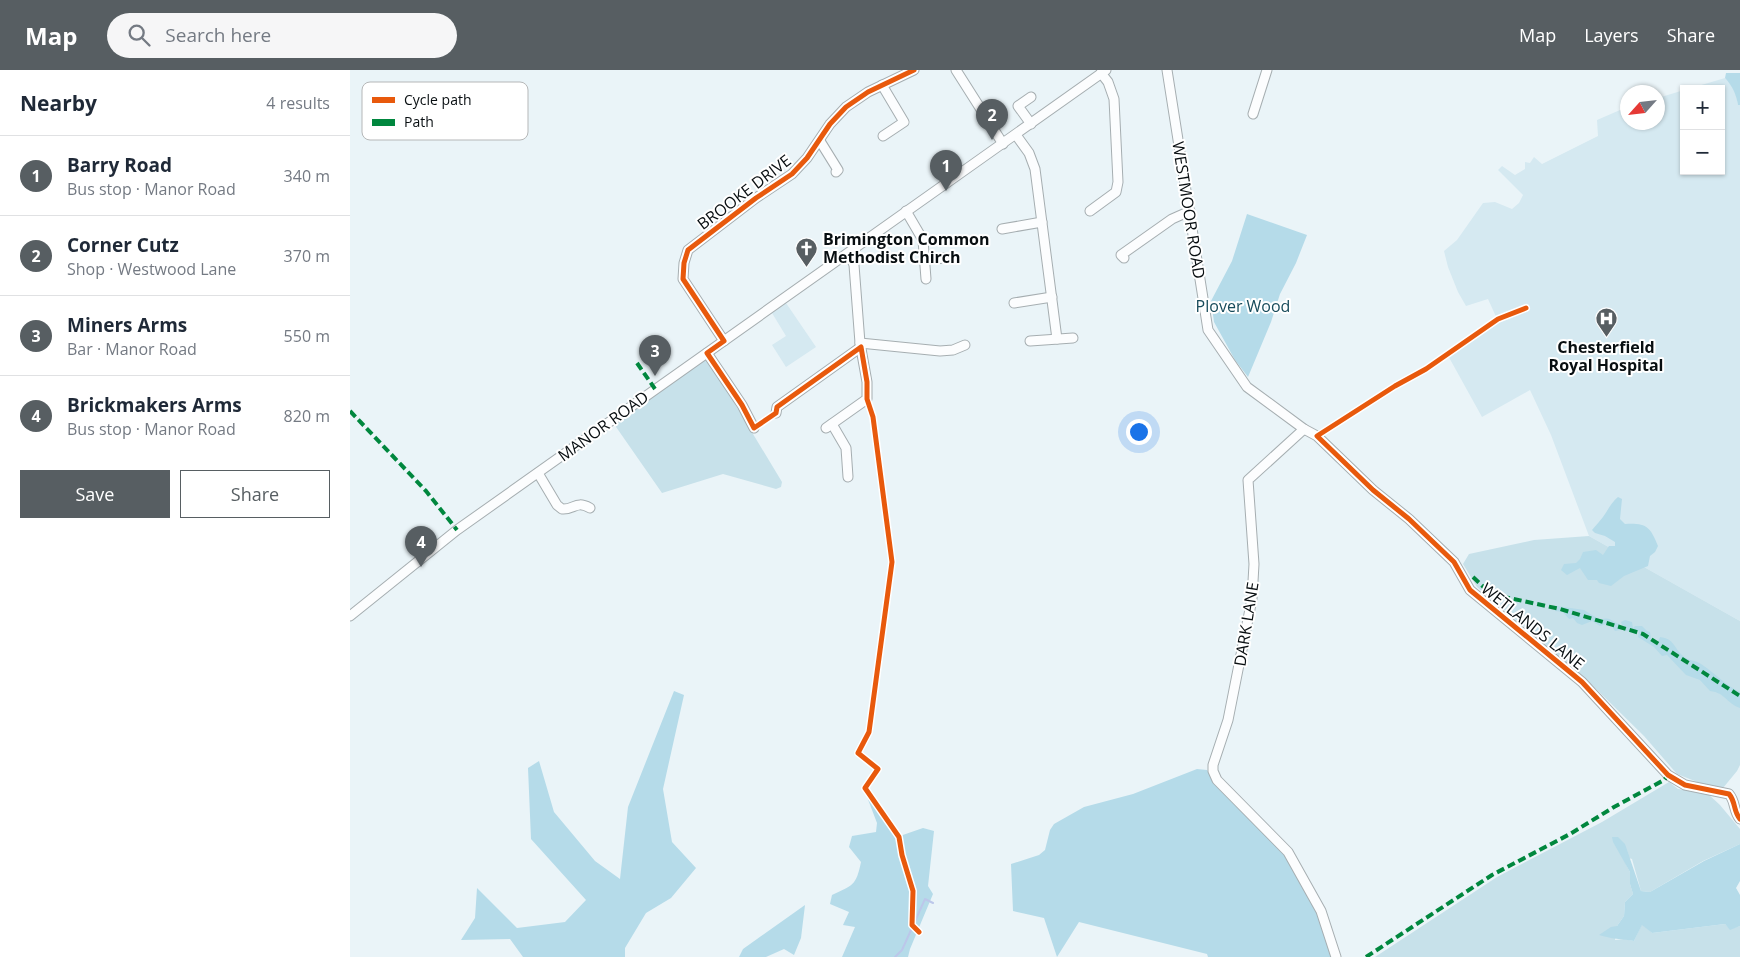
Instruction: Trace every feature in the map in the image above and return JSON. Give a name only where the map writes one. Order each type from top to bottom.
[{"type":"street","name":"BROOKE DRIVE","points":[[724,341],[683,279],[684,263],[688,250],[756,198],[792,174],[820,141],[830,124],[846,107],[868,92],[914,70]]},
{"type":"street","points":[[956,70],[1002,144]]},
{"type":"street","name":"WESTMOOR ROAD","points":[[1167,70],[1208,330],[1247,387],[1304,429]]},
{"type":"street","points":[[1253,114],[1267,70]]},
{"type":"street","points":[[1090,212],[1116,192],[1118,182],[1114,98],[1103,72]]},
{"type":"street","name":"MANOR ROAD","points":[[350,616],[458,530],[1103,72]]},
{"type":"street","points":[[882,85],[904,122],[883,136]]},
{"type":"street","points":[[1031,97],[1018,106],[1031,124]]},
{"type":"street","points":[[1016,135],[1029,153],[1035,168],[1057,339]]},
{"type":"street","points":[[820,141],[838,170],[836,172]]},
{"type":"street","points":[[906,211],[921,234],[926,279]]},
{"type":"street","points":[[1124,258],[1121,255],[1172,219],[1190,211]]},
{"type":"street","points":[[1002,229],[1042,222]]},
{"type":"street","points":[[848,477],[846,448],[829,426],[867,399],[867,382],[861,345],[854,265],[849,253]]},
{"type":"street","points":[[925,260],[944,258]]},
{"type":"street","points":[[1014,303],[1052,297]]},
{"type":"street","points":[[1030,341],[1073,338]]},
{"type":"street","points":[[776,413],[777,407],[861,345],[940,351],[953,350],[965,345]]},
{"type":"street","points":[[707,353],[742,405],[754,428]]},
{"type":"street","name":"WETLANDS LANE","points":[[1304,429],[1317,436],[1373,490],[1454,562],[1470,590],[1582,682],[1668,775],[1685,785],[1728,794],[1733,800],[1735,812],[1740,819]]},
{"type":"street","name":"DARK LANE","points":[[1304,429],[1248,480],[1254,564],[1252,599],[1228,720],[1214,765],[1214,771],[1217,780],[1288,852],[1321,911],[1336,957]]},
{"type":"street","points":[[538,473],[557,505],[562,509],[568,510],[578,504],[583,504],[590,508]]},
{"type":"shaded area","name":"Chesterfield Royal Hospital","points":[[1725,78],[1732,86],[1738,105],[1740,105],[1740,621],[1589,536],[1551,435],[1530,390],[1482,417],[1446,352],[1498,321],[1488,299],[1466,306],[1448,267],[1444,251],[1457,240],[1483,203],[1495,202],[1512,209],[1519,203],[1523,195],[1498,170],[1502,166],[1515,175],[1525,169],[1525,162],[1530,163],[1534,157],[1542,164],[1598,136],[1597,120],[1620,110],[1620,130],[1665,130],[1665,96],[1680,91],[1680,175],[1725,175],[1725,85],[1701,85]]},
{"type":"shaded area","points":[[786,303],[816,347],[786,367],[772,345],[786,336],[772,313]]},
{"type":"shaded area","points":[[705,359],[709,361],[782,482],[781,487],[776,489],[723,474],[662,493],[614,424]]},
{"type":"shaded area","points":[[1589,536],[1740,621],[1740,765],[1723,788],[1705,785],[1677,774],[1644,736],[1587,680],[1477,587],[1463,564],[1469,554],[1534,540]]},
{"type":"shaded area","points":[[1669,782],[1678,789],[1707,793],[1740,829],[1740,844],[1703,861],[1650,892],[1641,891],[1632,859],[1622,856],[1630,872],[1630,884],[1633,894],[1625,902],[1624,916],[1617,926],[1615,940],[1634,941],[1642,924],[1652,933],[1725,924],[1730,929],[1740,926],[1740,957],[1375,957],[1497,877],[1602,822]]},
{"type":"green space","points":[[1726,73],[1740,73],[1740,105],[1738,105],[1734,91],[1725,78]]},
{"type":"green space","name":"Plover Wood","points":[[1247,214],[1307,235],[1296,263],[1280,294],[1271,322],[1248,377],[1235,360],[1214,322],[1211,301],[1232,261]]},
{"type":"green space","points":[[1618,497],[1622,499],[1620,519],[1625,524],[1643,525],[1650,530],[1655,539],[1658,546],[1650,556],[1648,566],[1624,576],[1611,586],[1599,583],[1597,580],[1588,580],[1580,568],[1567,575],[1561,570],[1564,564],[1576,563],[1583,552],[1596,550],[1603,555],[1609,546],[1615,546],[1615,542],[1592,530]]},
{"type":"green space","points":[[1557,606],[1584,610],[1600,620],[1610,619],[1619,624],[1620,630],[1615,631],[1611,625],[1600,626],[1592,621],[1582,625],[1573,618],[1569,619],[1563,612],[1555,611]]},
{"type":"green space","points":[[1625,620],[1632,622],[1633,628],[1635,626],[1642,626],[1650,632],[1651,638],[1655,642],[1658,642],[1660,637],[1669,640],[1685,658],[1699,663],[1740,692],[1740,708],[1723,696],[1710,691],[1700,680],[1686,675],[1667,655],[1662,656],[1654,647],[1638,637],[1639,631],[1630,632],[1624,630],[1621,622]]},
{"type":"green space","points":[[674,691],[684,695],[663,789],[672,842],[696,868],[671,898],[646,913],[625,948],[625,957],[523,957],[510,939],[461,940],[475,918],[477,888],[517,928],[565,922],[586,900],[531,839],[528,768],[539,761],[554,812],[595,861],[620,879],[628,807]]},
{"type":"green space","points":[[1197,769],[1207,770],[1220,790],[1240,807],[1285,853],[1317,912],[1332,957],[1208,957],[1207,954],[1079,922],[1057,957],[1044,918],[1013,911],[1011,864],[1039,855],[1045,850],[1050,830],[1054,824],[1084,807],[1133,794]]},
{"type":"green space","points":[[864,789],[897,837],[923,828],[934,831],[928,886],[933,894],[908,957],[842,957],[855,927],[843,925],[849,912],[830,904],[832,895],[852,884],[857,876],[861,862],[849,847],[852,836],[876,832],[877,823]]},
{"type":"green space","points":[[1612,837],[1618,837],[1625,844],[1641,891],[1650,892],[1704,861],[1740,844],[1740,881],[1736,888],[1740,895],[1740,926],[1730,930],[1725,924],[1652,933],[1642,925],[1634,941],[1599,935],[1611,927],[1617,926],[1624,916],[1625,902],[1633,894],[1630,884],[1630,872]]},
{"type":"green space","points":[[805,905],[801,938],[794,955],[784,949],[766,957],[739,957],[743,949]]},
{"type":"waterway","points":[[895,957],[902,950],[925,899],[933,903]]},
{"type":"marked path","points":[[637,363],[655,389]]},
{"type":"marked path","points":[[350,411],[426,491],[457,530]]},
{"type":"marked path","points":[[1473,577],[1491,594],[1560,609],[1643,634],[1740,696]]},
{"type":"marked path","points":[[1366,957],[1492,875],[1570,834],[1664,780],[1668,775]]},
{"type":"cycle path","points":[[914,70],[868,92],[846,107],[830,124],[807,158],[792,174],[756,198],[688,250],[684,263],[683,279],[724,341],[707,353],[742,405],[754,428],[776,413],[777,407],[861,347],[867,382],[867,399],[873,417],[892,562],[869,732],[858,753],[878,769],[865,788],[899,837],[902,855],[913,891],[912,925],[919,932]]},
{"type":"cycle path","points":[[1526,308],[1498,319],[1426,369],[1395,386],[1317,436],[1373,490],[1409,519],[1454,562],[1470,590],[1582,682],[1668,775],[1685,785],[1729,794],[1740,819]]},
{"type":"place","name":"Corner Cutz","points":[[992,140]]},
{"type":"place","name":"Barry Road","points":[[946,191]]},
{"type":"place","name":"Brimington Common Methodist Chirch","points":[[807,267]]},
{"type":"place","name":"Chesterfield Royal Hospital","points":[[1606,337]]},
{"type":"place","name":"Miners Arms","points":[[655,376]]},
{"type":"place","name":"Brickmakers Arms","points":[[421,567]]}]
